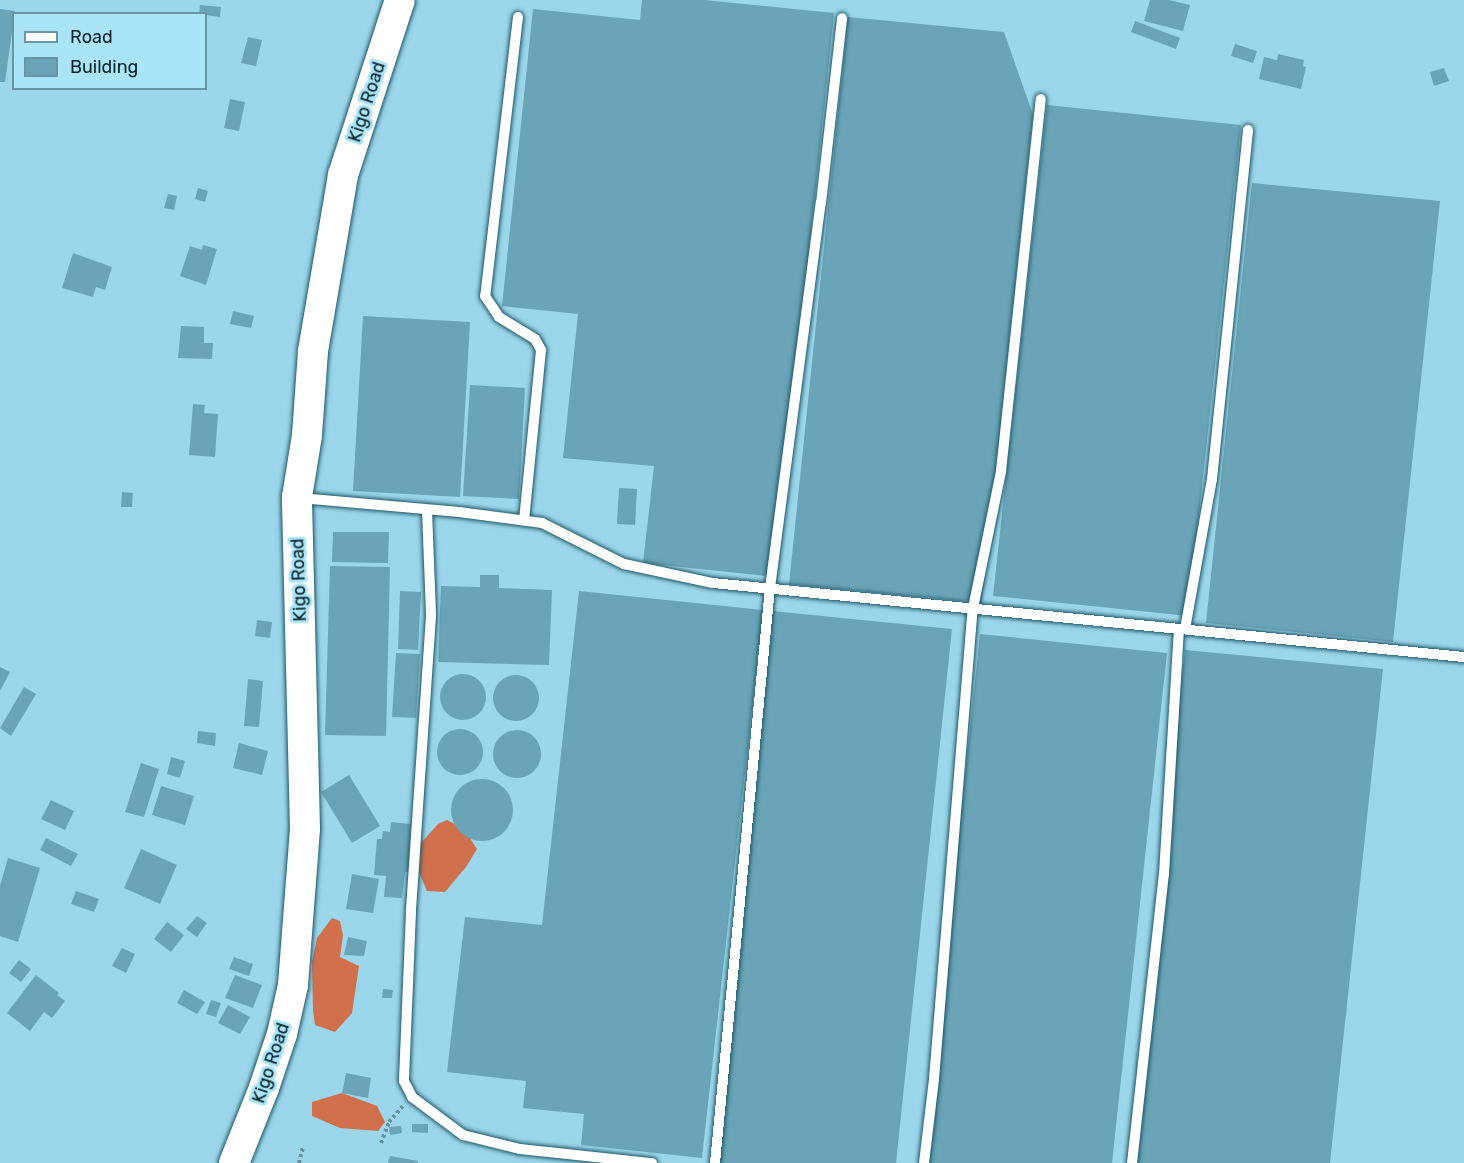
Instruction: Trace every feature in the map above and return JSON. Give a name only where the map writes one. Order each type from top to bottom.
[{"type":"street","name":"Kigo Road","points":[[234,1163],[264,1088],[282,1034],[293,985],[299,926],[305,829],[297,497],[307,435],[313,351],[343,175],[400,0]]},
{"type":"lane","points":[[518,17],[486,296],[499,317],[535,339],[541,350],[524,520]]},
{"type":"lane","points":[[715,1163],[770,588],[821,203],[842,18]]},
{"type":"lane","points":[[924,1163],[934,1079],[974,608],[1001,471],[1041,99]]},
{"type":"lane","points":[[1132,1163],[1164,874],[1182,629],[1212,479],[1248,130]]},
{"type":"lane","points":[[297,497],[542,523],[624,564],[713,583],[1464,657]]},
{"type":"lane","points":[[427,510],[431,616],[411,912],[404,1081],[412,1097],[463,1135],[520,1149],[652,1163]]},
{"type":"path","points":[[381,1143],[389,1122],[401,1112],[409,1091]]},
{"type":"path","points":[[299,1163],[303,1147]]},
{"type":"shaded area","points":[[447,820],[464,829],[477,849],[466,867],[445,892],[427,891],[419,872],[421,843],[438,824]]},
{"type":"shaded area","points":[[332,918],[340,921],[343,935],[340,957],[359,966],[352,1013],[335,1032],[315,1025],[313,1011],[312,962],[317,938]]},
{"type":"shaded area","points":[[342,1093],[377,1106],[385,1122],[378,1131],[340,1128],[312,1116],[312,1102]]},
{"type":"building","points":[[642,0],[704,0],[834,13],[775,577],[643,563],[654,466],[563,458],[578,314],[502,306],[533,9],[640,20]]},
{"type":"building","points":[[1150,0],[1169,0],[1190,5],[1183,31],[1144,21]]},
{"type":"building","points":[[200,5],[221,7],[220,17],[207,15],[207,12],[199,12]]},
{"type":"building","points":[[0,9],[15,11],[12,12],[12,32],[5,82],[0,82]]},
{"type":"building","points":[[848,17],[1004,32],[1033,115],[982,603],[789,584]]},
{"type":"building","points":[[1135,21],[1180,38],[1176,49],[1131,32]]},
{"type":"building","points":[[248,37],[262,40],[256,66],[241,63]]},
{"type":"building","points":[[1235,44],[1257,51],[1253,63],[1231,56]]},
{"type":"building","points":[[1278,54],[1304,60],[1303,66],[1306,67],[1301,89],[1259,79],[1264,57],[1277,60]]},
{"type":"building","points":[[1444,68],[1449,81],[1434,86],[1430,72]]},
{"type":"building","points":[[230,99],[245,102],[239,131],[224,128]]},
{"type":"building","points":[[1047,105],[1241,125],[1188,616],[993,596]]},
{"type":"building","points":[[1252,183],[1440,201],[1393,642],[1206,623]]},
{"type":"building","points":[[198,188],[208,191],[205,202],[195,199]]},
{"type":"building","points":[[168,194],[177,196],[174,210],[164,208]]},
{"type":"building","points":[[203,245],[217,249],[206,285],[180,276],[190,246],[202,250]]},
{"type":"building","points":[[73,253],[112,267],[105,290],[96,287],[93,297],[62,288]]},
{"type":"building","points":[[233,311],[254,316],[251,328],[230,324]]},
{"type":"building","points":[[363,316],[470,322],[460,497],[353,491]]},
{"type":"building","points":[[181,326],[204,327],[204,343],[213,343],[212,359],[178,358]]},
{"type":"building","points":[[470,385],[525,388],[519,499],[463,496]]},
{"type":"building","points":[[193,404],[205,405],[204,413],[218,414],[215,457],[189,455]]},
{"type":"building","points":[[619,488],[637,489],[635,525],[617,524]]},
{"type":"building","points":[[122,492],[133,493],[132,507],[121,507]]},
{"type":"building","points":[[333,532],[389,532],[388,563],[332,562]]},
{"type":"building","points":[[330,566],[390,567],[386,736],[325,735]]},
{"type":"building","points":[[480,575],[499,575],[499,588],[552,590],[549,665],[438,662],[441,586],[480,587]]},
{"type":"building","points":[[400,591],[421,592],[418,650],[398,649]]},
{"type":"building","points":[[579,591],[763,610],[702,1158],[581,1145],[584,1114],[523,1108],[526,1081],[447,1072],[465,917],[542,925]]},
{"type":"building","points":[[772,611],[952,629],[896,1163],[713,1163]]},
{"type":"building","points":[[257,620],[272,622],[270,638],[255,636]]},
{"type":"building","points":[[980,634],[1167,653],[1112,1163],[924,1163]]},
{"type":"building","points":[[1185,650],[1383,669],[1330,1163],[1131,1163]]},
{"type":"building","points":[[396,653],[420,654],[416,718],[392,717]]},
{"type":"building","points":[[0,667],[10,672],[0,691]]},
{"type":"building","points":[[463,674],[479,681],[486,697],[479,713],[463,720],[447,713],[440,697],[447,681]]},
{"type":"building","points":[[516,675],[532,682],[539,698],[532,714],[516,721],[500,714],[493,698],[500,682]]},
{"type":"building","points":[[248,679],[263,681],[259,727],[244,726]]},
{"type":"building","points":[[24,687],[36,694],[11,736],[0,728]]},
{"type":"building","points":[[460,729],[469,730],[477,735],[482,743],[482,761],[477,769],[469,774],[460,775],[451,774],[443,769],[438,761],[437,752],[438,743],[443,735],[451,730]]},
{"type":"building","points":[[517,730],[534,737],[541,754],[534,771],[517,778],[500,771],[493,754],[500,737]]},
{"type":"building","points":[[198,731],[216,733],[215,746],[197,743]]},
{"type":"building","points":[[239,743],[268,751],[262,775],[233,768]]},
{"type":"building","points":[[171,757],[185,761],[180,778],[167,774]]},
{"type":"building","points":[[141,763],[159,769],[144,817],[125,812]]},
{"type":"building","points":[[349,775],[380,826],[352,843],[321,792]]},
{"type":"building","points":[[476,779],[488,779],[504,788],[511,798],[513,810],[511,822],[504,832],[488,841],[476,841],[465,836],[456,827],[451,816],[451,804],[456,793],[465,784]]},
{"type":"building","points":[[161,786],[194,796],[185,825],[152,815]]},
{"type":"building","points":[[51,800],[74,811],[65,830],[41,819]]},
{"type":"building","points":[[391,822],[411,824],[410,834],[413,834],[410,872],[405,872],[402,898],[384,897],[386,876],[374,875],[377,839],[382,839],[383,831],[390,832]]},
{"type":"building","points":[[46,838],[78,854],[71,866],[40,850]]},
{"type":"building","points":[[141,849],[177,865],[160,904],[124,888]]},
{"type":"building","points":[[8,858],[40,868],[18,942],[0,936],[0,886]]},
{"type":"building","points":[[352,874],[379,879],[373,913],[346,909]]},
{"type":"building","points":[[76,891],[99,899],[94,912],[71,904]]},
{"type":"building","points":[[197,916],[207,923],[197,937],[186,929]]},
{"type":"building","points":[[167,922],[184,935],[171,952],[154,939]]},
{"type":"building","points":[[348,937],[367,941],[364,956],[344,955]]},
{"type":"building","points":[[122,948],[135,954],[126,973],[112,966]]},
{"type":"building","points":[[234,957],[253,964],[249,976],[229,969]]},
{"type":"building","points":[[19,960],[31,969],[21,982],[9,973]]},
{"type":"building","points":[[36,975],[59,993],[57,995],[65,1001],[52,1018],[44,1012],[30,1031],[7,1013]]},
{"type":"building","points":[[235,975],[262,985],[253,1008],[225,998]]},
{"type":"building","points":[[383,989],[393,990],[392,998],[382,998]]},
{"type":"building","points":[[184,990],[205,1002],[197,1014],[177,1003]]},
{"type":"building","points":[[211,1000],[221,1003],[216,1017],[206,1014]]},
{"type":"building","points":[[228,1005],[250,1017],[240,1034],[218,1023]]},
{"type":"building","points":[[346,1073],[371,1078],[368,1098],[342,1093]]},
{"type":"building","points":[[412,1124],[428,1124],[428,1133],[412,1132]]},
{"type":"building","points":[[401,1126],[402,1133],[390,1135],[389,1127]]},
{"type":"building","points":[[390,1156],[418,1161],[418,1163],[388,1163]]}]
